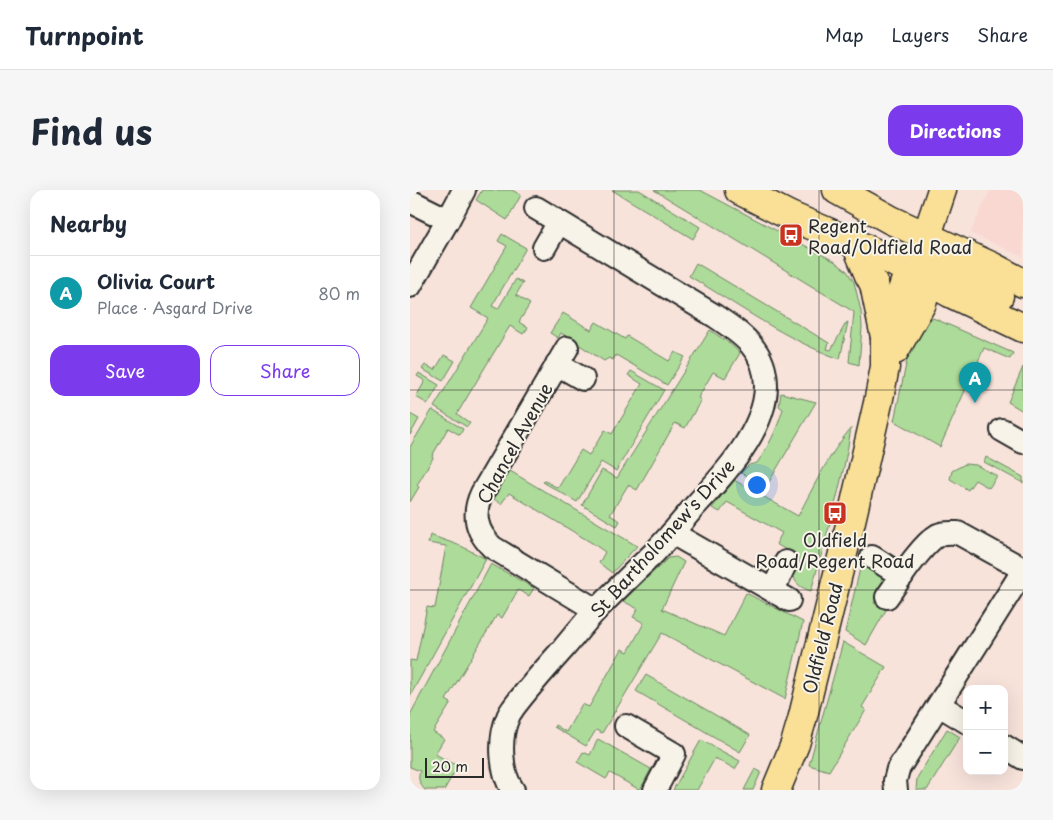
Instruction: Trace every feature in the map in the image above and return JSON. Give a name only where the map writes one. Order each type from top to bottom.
[{"type":"main road","points":[[739,190],[790,216],[856,244],[919,275],[950,293],[1023,328]]},
{"type":"main road","points":[[837,190],[925,240],[992,266],[1023,282]]},
{"type":"main road","name":"Oldfield Road","points":[[885,366],[922,302],[919,275],[925,240],[942,190]]},
{"type":"main road","points":[[925,240],[950,270],[1023,308]]},
{"type":"main road","points":[[856,244],[874,284],[885,337]]},
{"type":"main road","name":"Oldfield Road","points":[[776,790],[795,744],[802,720],[851,521],[885,366],[885,337],[899,304],[902,288],[919,275]]},
{"type":"street","points":[[410,286],[464,190]]},
{"type":"street","points":[[410,201],[448,220]]},
{"type":"street","name":"St Bartholomew's Drive","points":[[513,790],[504,773],[503,759],[504,735],[508,717],[522,696],[596,610],[672,533],[716,483],[753,433],[765,398],[766,385],[763,366],[756,350],[741,334],[715,316],[536,208]]},
{"type":"street","points":[[544,248],[559,222]]},
{"type":"street","name":"Chancel Avenue","points":[[583,379],[562,356],[482,493],[478,501],[477,518],[482,534],[492,547],[596,610]]},
{"type":"street","points":[[1002,430],[1023,442]]},
{"type":"street","points":[[672,533],[781,595],[786,562]]},
{"type":"street","points":[[887,597],[924,547],[939,534],[958,533],[1023,570],[898,769],[895,781],[896,790]]},
{"type":"street","points":[[872,557],[902,576]]},
{"type":"street","points":[[939,705],[963,720]]},
{"type":"street","points":[[626,726],[674,754],[655,790]]},
{"type":"street","points":[[1008,749],[1023,758]]},
{"type":"shaded area","points":[[990,190],[1023,190],[1023,257],[970,233]]},
{"type":"green space","points":[[482,190],[512,190],[521,195],[507,220],[476,200]]},
{"type":"green space","points":[[612,190],[639,190],[700,227],[693,239]]},
{"type":"green space","points":[[654,190],[700,190],[834,261],[847,271],[854,282],[861,311],[862,327],[859,365],[849,362],[854,312]]},
{"type":"green space","points":[[502,234],[526,248],[492,306],[498,309],[516,279],[523,283],[516,295],[530,304],[519,322],[528,328],[523,334],[510,326],[457,414],[470,423],[467,427],[434,407],[488,318],[471,308],[507,246],[498,241]]},
{"type":"green space","points":[[696,263],[829,343],[827,349],[831,350],[848,322],[840,359],[781,332],[689,276]]},
{"type":"green space","points":[[563,313],[591,330],[596,322],[625,339],[627,336],[669,361],[675,352],[685,357],[667,385],[616,355],[613,360],[609,358],[604,361],[561,333],[558,338],[550,333]]},
{"type":"green space","points":[[933,318],[1013,353],[1010,359],[984,348],[940,447],[894,421],[911,341],[920,325]]},
{"type":"green space","points":[[710,330],[740,353],[725,378],[713,372],[698,398],[701,400],[685,428],[675,423],[637,490],[628,485],[610,515],[620,521],[617,526],[582,505],[602,470],[617,478]]},
{"type":"green space","points":[[444,355],[455,361],[443,381],[422,369],[425,365],[435,370]]},
{"type":"green space","points":[[1023,367],[1023,411],[1008,402]]},
{"type":"green space","points":[[631,371],[664,390],[616,471],[601,462],[577,502],[543,482],[545,481],[558,488],[581,450],[589,455],[605,430],[612,434],[642,384],[628,375]]},
{"type":"green space","points":[[419,373],[439,385],[428,404],[416,397],[425,381],[417,376]]},
{"type":"green space","points":[[781,393],[816,402],[766,487],[741,473],[749,465],[757,463],[772,437],[783,409],[779,406]]},
{"type":"green space","points":[[432,410],[463,429],[460,435],[448,428],[417,485],[419,487],[410,502],[410,447]]},
{"type":"green space","points":[[410,414],[419,419],[410,435]]},
{"type":"green space","points":[[851,428],[839,490],[811,591],[800,586],[794,578],[794,569],[798,557],[776,544],[782,533],[727,502],[720,512],[712,508],[734,480],[798,516],[829,459]]},
{"type":"green space","points":[[986,457],[1023,477],[1023,483],[984,462]]},
{"type":"green space","points":[[965,464],[976,465],[997,476],[989,488],[975,480],[968,490],[950,479],[952,471]]},
{"type":"green space","points":[[510,471],[637,546],[612,573],[599,563],[605,552],[592,543],[509,493],[501,504],[494,499]]},
{"type":"green space","points":[[430,535],[461,546],[486,559],[410,696],[410,660],[416,661],[427,607],[435,608],[446,546],[428,543]]},
{"type":"green space","points":[[676,557],[684,562],[662,609],[724,636],[746,593],[803,622],[785,699],[662,633],[602,733],[596,730],[586,746],[554,727],[555,725],[566,732],[582,704],[589,707],[622,649],[628,652],[644,623],[633,617],[638,609],[623,601],[668,558]]},
{"type":"green space","points":[[862,560],[881,575],[883,587],[874,603],[886,610],[866,645],[845,632]]},
{"type":"green space","points":[[491,564],[534,588],[529,596],[518,590],[502,618],[497,615],[446,700],[451,703],[433,732],[444,739],[435,754],[458,766],[444,790],[425,790],[420,782],[420,771],[410,767],[410,715]]},
{"type":"green space","points":[[843,642],[886,667],[862,707],[866,710],[829,771],[809,765]]},
{"type":"green space","points":[[646,675],[750,735],[740,752],[636,691]]},
{"type":"green space","points":[[947,729],[960,737],[927,790],[916,790],[917,778]]},
{"type":"green space","points":[[598,739],[651,769],[640,790],[610,773],[606,779],[577,762],[583,752],[590,755]]},
{"type":"green space","points":[[701,740],[740,761],[735,769],[715,758],[697,790],[673,790]]},
{"type":"green space","points":[[755,769],[761,772],[753,790],[744,790]]},
{"type":"place","name":"Regent Road/Oldfield Road","points":[[791,235]]},
{"type":"place","name":"Olivia Court","points":[[975,403]]},
{"type":"place","name":"Oldfield Road/Regent Road","points":[[835,513]]}]
